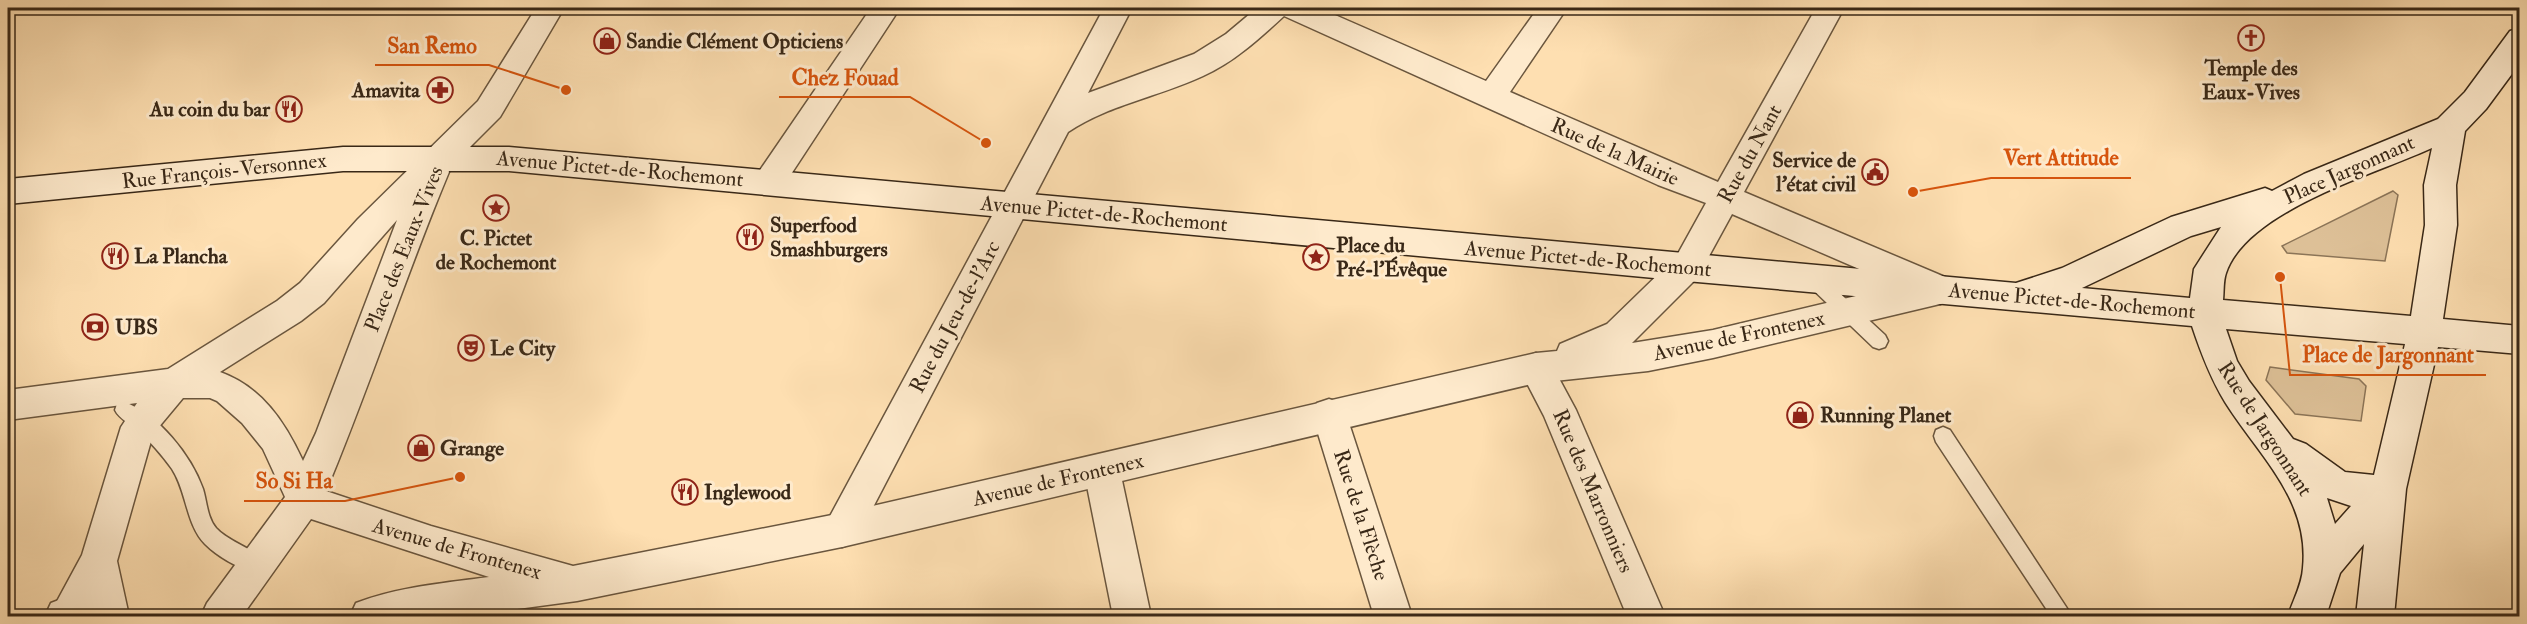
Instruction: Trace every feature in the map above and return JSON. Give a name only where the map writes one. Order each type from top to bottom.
[{"type":"street","points":[[441,157],[489,109],[550,8]]},
{"type":"street","points":[[769,182],[886,8]]},
{"type":"street","name":"Rue du Jeu-de-l'Arc","points":[[842,530],[1118,8]]},
{"type":"street","points":[[1056,125],[1094,102],[1191,69],[1243,39],[1274,8]]},
{"type":"street","name":"Rue de la Mairie","points":[[1293,8],[1669,177],[1768,214],[1940,291]]},
{"type":"street","points":[[1491,97],[1553,8]]},
{"type":"street","name":"Rue du Nant","points":[[1686,268],[1830,8]]},
{"type":"street","points":[[2375,616],[2388,489],[2425,332],[2441,225],[2440,185],[2451,126],[2502,67],[2520,39]]},
{"type":"street","name":"Place Jargonnant","points":[[2205,312],[2206,285],[2226,241],[2243,225],[2289,194],[2332,173],[2451,126]]},
{"type":"street","name":"Avenue Pictet-de-Rochemont","points":[[441,157],[509,159],[1940,291],[2520,340]]},
{"type":"street","name":"Rue François-Versonnex","points":[[8,192],[343,159],[441,157]]},
{"type":"street","name":"Place des Eaux-Vives","points":[[67,616],[99,561],[135,419],[174,383],[289,311],[312,293],[369,228],[441,157]]},
{"type":"street","name":"Place des Eaux-Vives","points":[[220,616],[304,500],[333,433],[408,232],[441,157]]},
{"type":"street","points":[[2000,295],[2035,290],[2070,279],[2182,226],[2289,194]]},
{"type":"street","name":"Avenue de Frontenex","points":[[1536,368],[1619,334],[1640,317],[1686,268]]},
{"type":"street","name":"Avenue de Frontenex","points":[[369,616],[418,605],[577,583],[842,530],[1102,471],[1329,414],[1536,368],[1648,356],[1940,291]]},
{"type":"street","name":"Rue de Jargonnant","points":[[2205,312],[2210,340],[2223,368],[2304,483],[2315,507],[2322,566],[2307,616]]},
{"type":"street","name":"Rue des Marronniers","points":[[1536,368],[1559,410],[1646,616]]},
{"type":"street","points":[[8,405],[174,383],[210,383],[229,390],[254,412],[275,438],[304,500]]},
{"type":"street","points":[[94,394],[112,401],[135,419]]},
{"type":"street","name":"Rue de la Flèche","points":[[1329,414],[1393,616]]},
{"type":"street","points":[[2261,423],[2311,471],[2331,483],[2348,490],[2368,493],[2388,489]]},
{"type":"street","points":[[1102,471],[1132,616]]},
{"type":"street","points":[[2322,566],[2388,489]]},
{"type":"street","name":"Avenue de Frontenex","points":[[304,500],[370,524],[490,562],[577,583]]},
{"type":"street","name":"Place des Eaux-Vives","points":[[99,561],[110,616]]},
{"type":"lane","points":[[1813,279],[1879,341]]},
{"type":"lane","points":[[135,419],[177,463],[192,485],[207,531],[221,546],[257,565]]},
{"type":"lane","points":[[1943,436],[2062,616]]},
{"type":"shaded area","points":[[2393,191],[2398,195],[2385,261],[2287,253],[2282,246]]},
{"type":"shaded area","points":[[2270,367],[2359,379],[2366,386],[2361,421],[2295,414],[2266,380]]},
{"type":"place","name":"Temple des Eaux-Vives","points":[[2251,38]]},
{"type":"place","name":"Sandie Clément Opticiens","points":[[607,41]]},
{"type":"place","name":"Amavita","points":[[440,90]]},
{"type":"place","name":"San Remo","points":[[566,90]]},
{"type":"place","name":"Au coin du bar","points":[[289,109]]},
{"type":"place","name":"Chez Fouad","points":[[986,143]]},
{"type":"place","name":"Service de l’état civil","points":[[1875,172]]},
{"type":"place","name":"Vert Attitude","points":[[1913,192]]},
{"type":"place","name":"C. Pictet de Rochemont","points":[[496,208]]},
{"type":"place","name":"Superfood Smashburgers","points":[[750,237]]},
{"type":"place","name":"La Plancha","points":[[115,256]]},
{"type":"place","name":"Place du Pré-l'Évêque","points":[[1316,257]]},
{"type":"place","name":"Place de Jargonnant","points":[[2280,277]]},
{"type":"place","name":"UBS","points":[[95,327]]},
{"type":"place","name":"Le City","points":[[471,348]]},
{"type":"place","name":"Running Planet","points":[[1800,415]]},
{"type":"place","name":"Grange","points":[[421,448]]},
{"type":"place","name":"So Si Ha","points":[[460,477]]},
{"type":"place","name":"Inglewood","points":[[685,492]]}]
